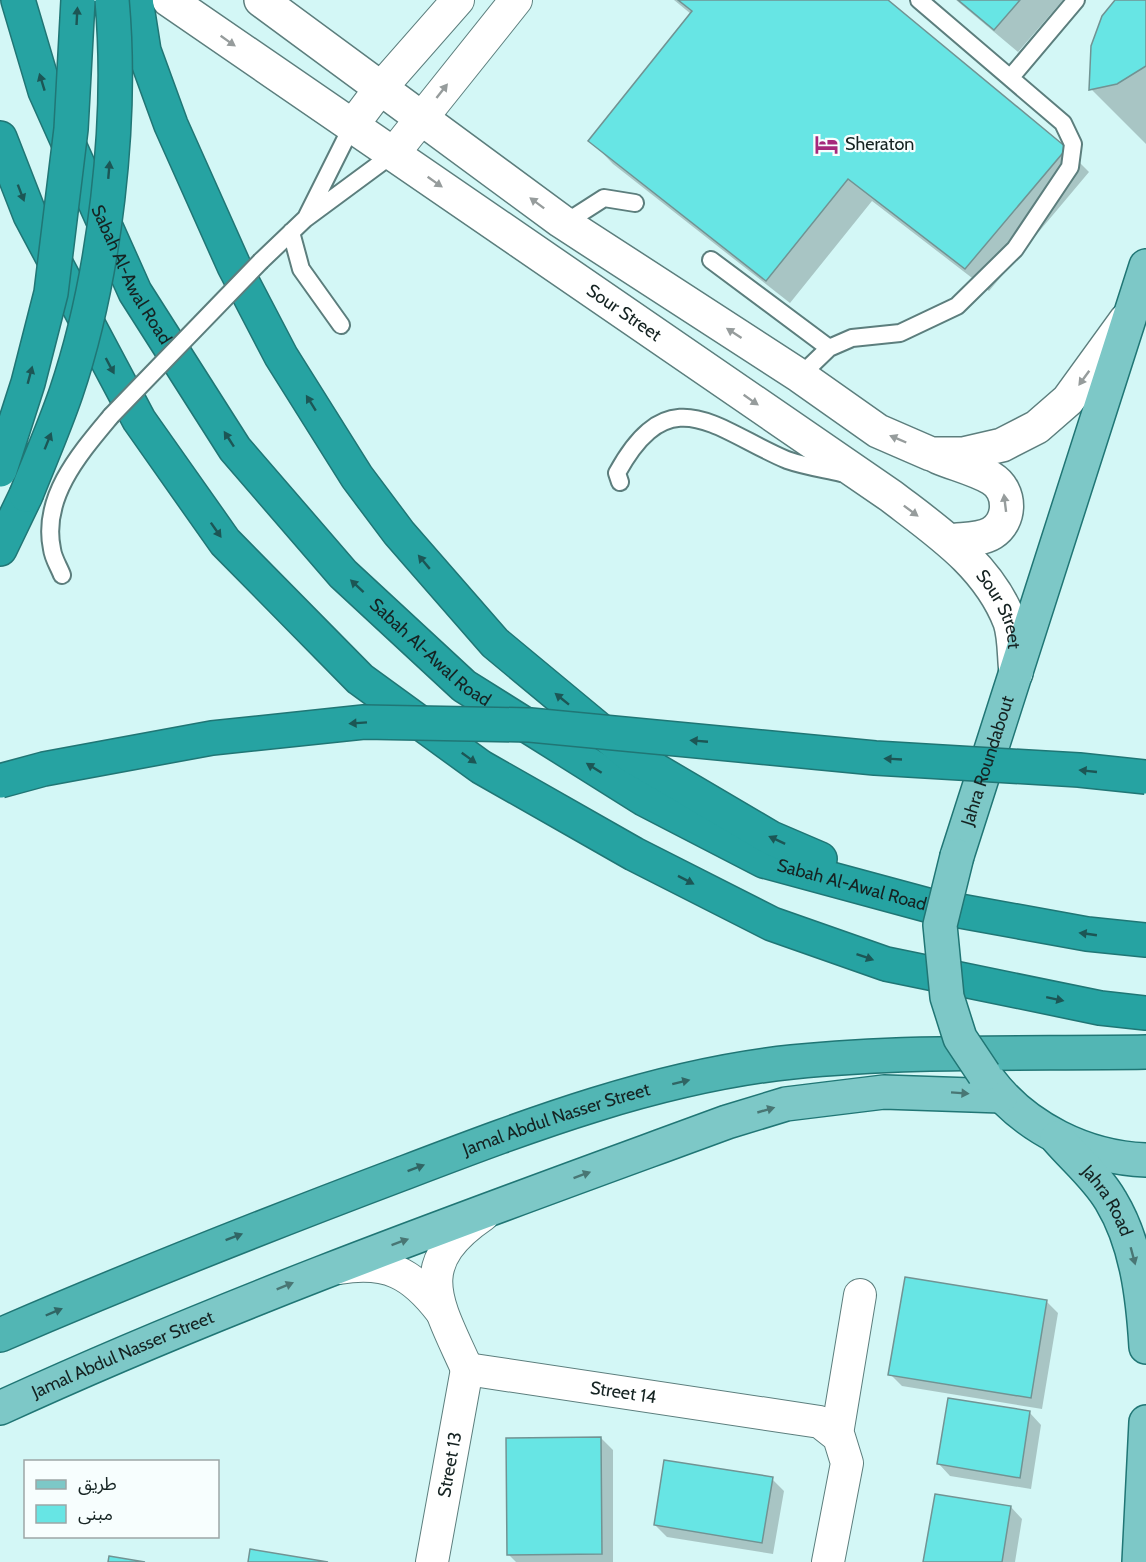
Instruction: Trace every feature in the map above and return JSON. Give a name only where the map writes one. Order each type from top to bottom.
[{"type":"highway","name":"Sabah Al-Awal Road","points":[[18,0],[45,91],[135,292],[235,449],[343,574],[464,686],[644,799],[764,861],[927,905],[1087,934],[1146,940]]},
{"type":"highway","points":[[0,470],[28,383],[51,293],[71,129],[78,0]]},
{"type":"highway","points":[[0,549],[26,495],[66,392],[87,315],[105,214],[116,75],[112,0]]},
{"type":"highway","points":[[136,0],[144,51],[171,125],[234,266],[281,356],[357,477],[399,533],[452,594],[495,643],[630,755],[771,838],[927,905]]},
{"type":"highway","points":[[0,138],[30,215],[139,420],[225,542],[360,679],[481,767],[634,854],[772,924],[886,964],[1100,1008],[1146,1014]]},
{"type":"highway","points":[[0,781],[44,769],[212,738],[364,722],[530,725],[875,758],[1079,770],[1146,777]]},
{"type":"highway","name":"Jamal Abdul Nasser Street","points":[[0,1335],[232,1238],[421,1166],[577,1109],[688,1081],[791,1062],[814,1060],[1146,1052]]},
{"type":"main road","points":[[261,0],[380,90],[565,223],[800,376],[878,431],[993,479],[1005,494],[1007,508],[1003,524],[990,535],[950,541]]},
{"type":"main road","name":"Sour Street","points":[[175,4],[864,478],[950,541],[989,580],[1011,624],[1016,673]]},
{"type":"main road","name":"Jahra Roundabout","points":[[1146,266],[957,856],[940,925],[947,997],[960,1038],[993,1085],[1057,1138],[1092,1152],[1146,1160]]},
{"type":"main road","points":[[932,454],[963,454],[1002,445],[1037,427],[1068,400],[1131,314]]},
{"type":"main road","name":"Jamal Abdul Nasser Street","points":[[0,1408],[130,1348],[325,1270],[727,1122],[786,1104],[884,1092],[993,1085]]},
{"type":"main road","name":"Jahra Road","points":[[1057,1138],[1111,1200],[1132,1250],[1144,1305],[1146,1347]]},
{"type":"main road","points":[[1139,1562],[1146,1422]]},
{"type":"street","points":[[352,126],[458,0]]},
{"type":"street","points":[[393,154],[516,0]]},
{"type":"street","points":[[467,1369],[441,1311],[435,1284],[439,1262],[448,1245],[464,1228],[493,1208]]},
{"type":"street","points":[[325,1270],[357,1265],[386,1268],[407,1276],[424,1289],[441,1311]]},
{"type":"street","points":[[828,1562],[847,1463],[837,1434],[860,1295]]},
{"type":"street","name":"Street 14","points":[[467,1369],[820,1422],[837,1434]]},
{"type":"street","name":"Street 13","points":[[432,1562],[467,1369]]},
{"type":"lane","points":[[800,376],[830,348],[852,338],[900,333],[957,306],[1015,249],[1070,166],[1073,144],[1064,123],[919,0]]},
{"type":"lane","points":[[1011,77],[1076,0]]},
{"type":"lane","points":[[305,219],[352,126]]},
{"type":"lane","points":[[62,575],[51,549],[52,518],[60,489],[72,463],[111,416],[291,232],[305,219],[393,154]]},
{"type":"lane","points":[[565,223],[604,198],[635,203]]},
{"type":"lane","points":[[291,232],[301,269],[341,325]]},
{"type":"lane","points":[[711,260],[830,348]]},
{"type":"lane","points":[[620,482],[617,473],[626,457],[651,430],[668,420],[702,418],[789,460],[864,478]]},
{"type":"building","name":"Sheraton","points":[[678,0],[888,0],[1067,148],[965,269],[848,179],[766,281],[588,141],[692,11]]},
{"type":"building","points":[[958,0],[1020,0],[994,30]]},
{"type":"building","points":[[1115,0],[1146,0],[1146,66],[1117,84],[1089,90],[1091,46],[1102,16]]},
{"type":"building","points":[[905,1277],[1047,1300],[1031,1398],[888,1375]]},
{"type":"building","points":[[948,1398],[1030,1411],[1020,1478],[937,1464]]},
{"type":"building","points":[[601,1437],[602,1554],[507,1555],[506,1438]]},
{"type":"building","points":[[664,1460],[773,1477],[762,1543],[654,1525]]},
{"type":"building","points":[[935,1494],[1011,1506],[1002,1562],[923,1562]]},
{"type":"building","points":[[250,1549],[328,1562],[248,1562]]},
{"type":"building","points":[[109,1556],[145,1562],[108,1562]]},
{"type":"place","name":"Sheraton","points":[[827,144]]}]
